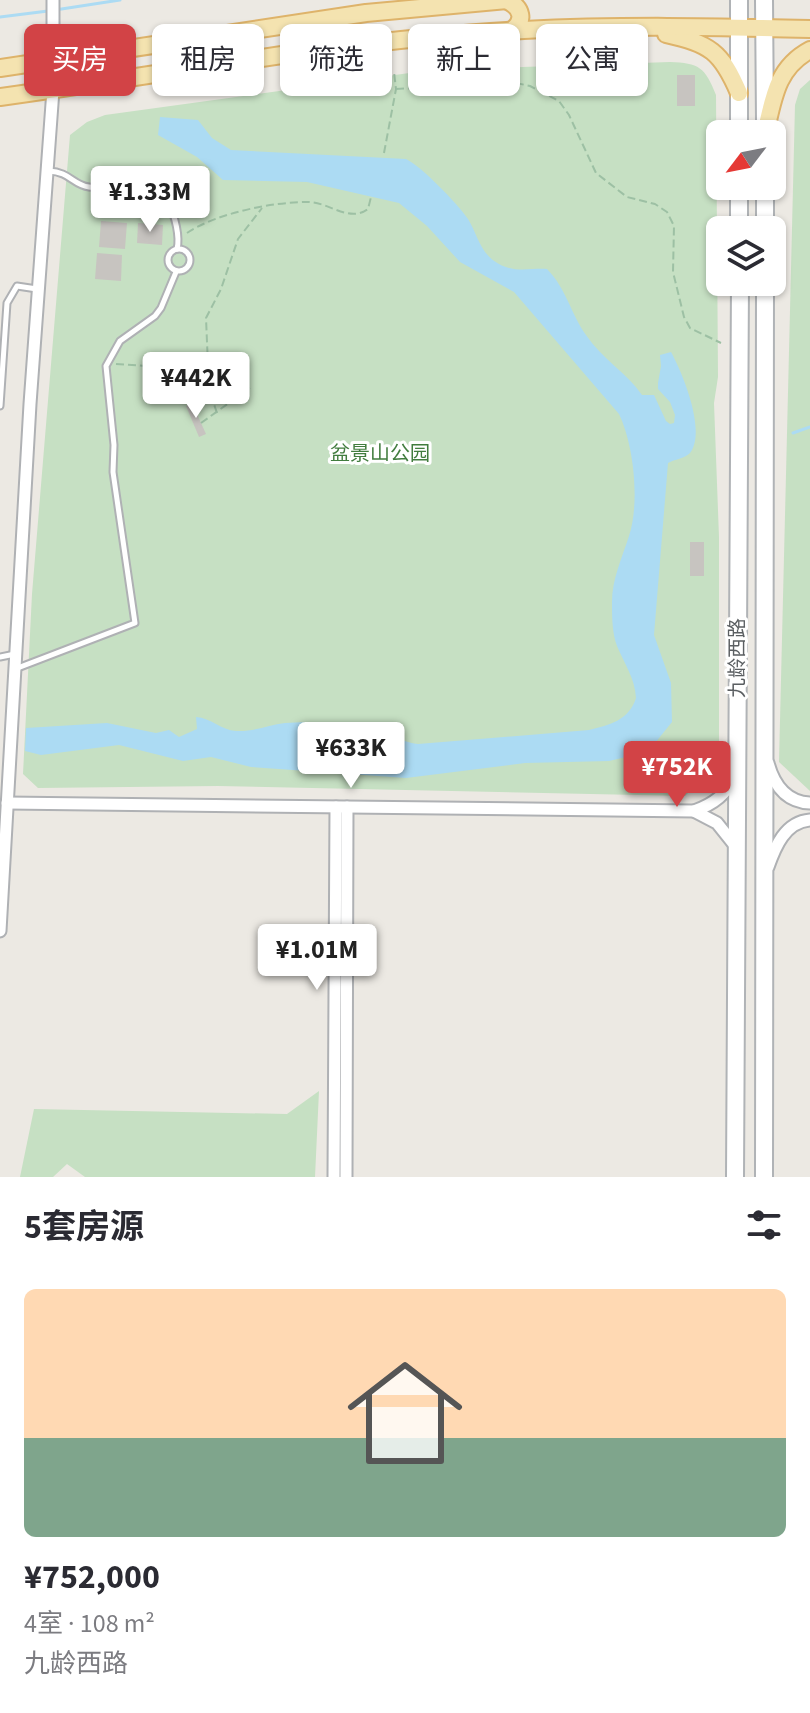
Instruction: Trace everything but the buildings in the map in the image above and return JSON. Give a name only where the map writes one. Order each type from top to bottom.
[{"type":"main road","points":[[136,48],[366,13],[507,0],[517,6],[521,16],[518,24]]},
{"type":"main road","points":[[739,0],[739,120]]},
{"type":"main road","points":[[764,0],[765,120]]},
{"type":"main road","points":[[648,28],[810,29]]},
{"type":"main road","points":[[648,30],[692,40],[710,48],[728,68],[739,93]]},
{"type":"main road","points":[[136,78],[408,41]]},
{"type":"main road","points":[[768,120],[777,84],[784,71],[810,50]]},
{"type":"main road","points":[[0,68],[24,65]]},
{"type":"main road","points":[[0,97],[24,94]]},
{"type":"main road","name":"九龄西路","points":[[735,1177],[740,296]]},
{"type":"main road","name":"九龄西路","points":[[764,1177],[765,296]]},
{"type":"street","points":[[53,0],[53,24]]},
{"type":"street","points":[[0,931],[14,669],[53,96]]},
{"type":"street","points":[[763,748],[776,784],[788,797],[810,803]]},
{"type":"street","points":[[7,803],[694,811],[723,794],[739,767]]},
{"type":"street","points":[[334,1177],[341,807]]},
{"type":"street","points":[[341,807],[346,1177]]},
{"type":"street","points":[[694,811],[717,823],[738,851]]},
{"type":"street","points":[[764,879],[783,835],[792,826],[810,820]]},
{"type":"lane","points":[[48,171],[63,172],[94,188],[129,172],[145,176],[159,188],[178,225],[177,249],[169,255],[168,262],[176,272]]},
{"type":"lane","points":[[176,272],[186,270],[191,261],[187,252],[177,249]]},
{"type":"lane","points":[[14,669],[135,623],[113,472],[114,445],[107,364],[120,341],[155,316],[161,308],[176,272]]},
{"type":"lane","points":[[0,406],[7,303],[17,286],[39,289]]},
{"type":"lane","points":[[0,657],[15,654]]},
{"type":"path","points":[[384,153],[396,89],[394,72]]},
{"type":"path","points":[[396,89],[516,83],[530,86],[559,101],[569,115],[596,173],[627,197],[661,206],[671,219],[675,236],[674,281],[684,317],[690,328],[721,343]]},
{"type":"path","points":[[179,241],[190,231],[249,210],[307,202],[355,214],[368,209],[371,197]]},
{"type":"path","points":[[217,413],[209,390],[204,324],[225,280],[238,239],[262,208]]},
{"type":"path","points":[[107,364],[206,370]]},
{"type":"path","points":[[201,423],[250,388]]},
{"type":"green space","name":"盆景山公园","points":[[648,63],[694,65],[708,78],[716,95],[716,120],[706,120],[706,200],[717,200],[717,216],[706,216],[706,296],[717,296],[718,377],[714,403],[719,537],[719,762],[685,796],[218,786],[38,788],[23,774],[32,594],[70,135],[87,122],[105,115],[243,96],[264,96],[264,93],[280,91],[280,96],[392,96],[392,75],[408,73],[408,96],[520,96],[520,67],[536,66],[536,96],[648,96]]},
{"type":"green space","points":[[810,80],[810,791],[779,762],[795,105],[800,89]]},
{"type":"green space","points":[[319,1091],[315,1177],[85,1177],[67,1164],[53,1177],[20,1177],[34,1109],[287,1114]]},
{"type":"water","points":[[160,117],[198,120],[212,138],[231,150],[406,159],[413,163],[456,204],[468,219],[483,250],[493,260],[523,270],[547,269],[559,284],[592,344],[642,395],[654,395],[670,424],[674,423],[675,415],[670,402],[658,389],[658,383],[660,355],[671,352],[691,402],[696,431],[690,453],[668,463],[654,635],[671,683],[672,722],[655,743],[639,754],[609,761],[525,763],[406,778],[251,767],[211,757],[183,761],[119,745],[41,755],[25,751],[26,728],[107,723],[156,733],[169,730],[179,737],[197,729],[196,717],[236,731],[294,722],[366,726],[418,744],[589,730],[624,716],[636,698],[631,677],[615,641],[612,619],[614,585],[632,523],[635,491],[632,458],[619,414],[514,292],[460,262],[427,226],[399,203],[307,182],[223,180],[197,157],[158,135]]},
{"type":"waterway","points":[[55,10],[120,0]]},
{"type":"waterway","points":[[0,17],[48,11]]},
{"type":"waterway","points":[[793,433],[810,427]]}]
